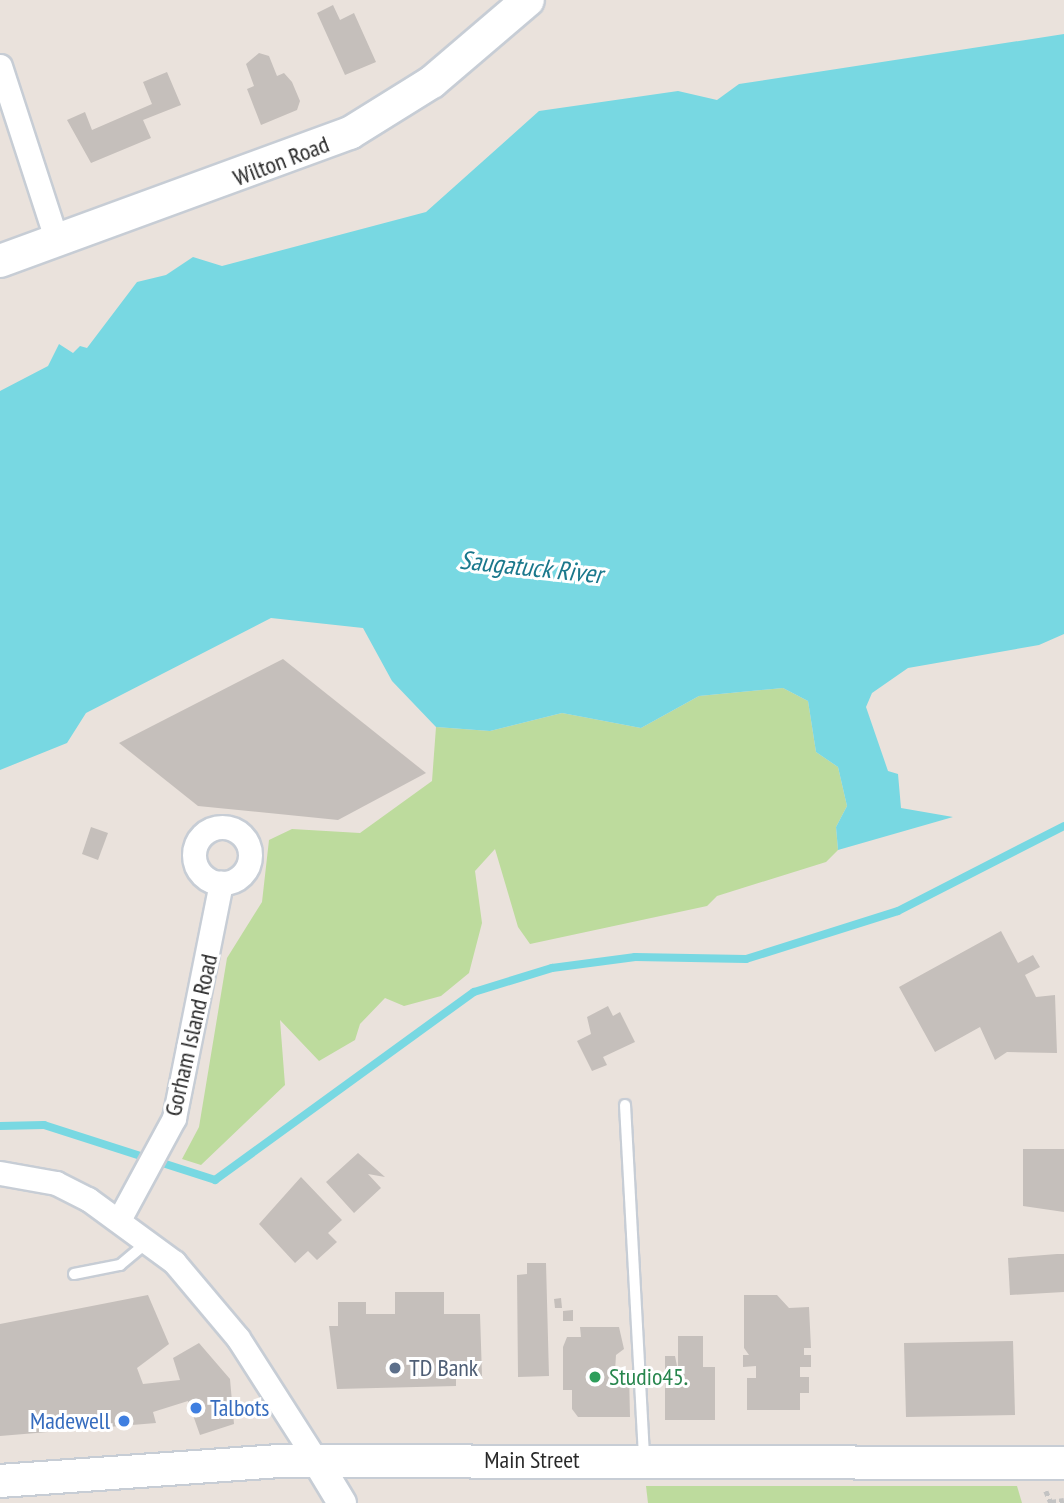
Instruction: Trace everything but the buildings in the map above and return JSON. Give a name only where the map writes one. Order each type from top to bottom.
[{"type":"main road","name":"Wilton Road","points":[[0,261],[350,133],[432,82],[528,0]]},
{"type":"main road","name":"Main Street","points":[[0,1481],[316,1461],[1064,1463]]},
{"type":"street","points":[[0,66],[57,241]]},
{"type":"street","name":"Gorham Island Road","points":[[120,1218],[163,1143],[188,1062],[221,883]]},
{"type":"street","points":[[0,1173],[56,1183],[120,1218],[149,1241],[209,1300],[342,1503]]},
{"type":"lane","points":[[625,1105],[644,1461]]},
{"type":"lane","points":[[74,1274],[120,1265],[149,1241]]},
{"type":"path","points":[[1051,1502],[1064,1500]]},
{"type":"green space","points":[[783,688],[808,701],[816,752],[838,767],[847,806],[836,827],[838,850],[826,862],[717,896],[707,906],[530,944],[518,927],[495,849],[475,871],[482,923],[469,973],[441,996],[404,1006],[385,998],[360,1024],[355,1040],[319,1061],[280,1020],[285,1085],[201,1165],[182,1159],[199,1127],[227,958],[262,902],[269,840],[292,829],[360,833],[432,781],[436,727],[490,731],[562,713],[641,728],[699,696]]},
{"type":"green space","points":[[646,1486],[1017,1486],[1022,1503],[648,1503]]},
{"type":"water","name":"Saugatuck River","points":[[1064,34],[1064,634],[1039,645],[908,668],[872,693],[866,707],[888,771],[898,774],[901,808],[953,817],[838,850],[836,827],[847,806],[838,767],[816,752],[808,701],[783,688],[699,696],[641,728],[562,713],[490,731],[436,727],[392,681],[363,628],[271,618],[86,713],[67,743],[0,770],[0,391],[48,366],[59,344],[73,353],[80,346],[87,348],[137,282],[166,275],[193,257],[222,266],[426,212],[539,111],[678,91],[717,100],[739,84]]},
{"type":"waterway","points":[[0,1126],[44,1125],[215,1180],[474,992],[552,968],[635,957],[746,959],[898,911],[1064,826]]},
{"type":"place","name":"TD Bank","points":[[395,1368]]},
{"type":"place","name":"Studio45.","points":[[595,1377]]},
{"type":"place","name":"Talbots","points":[[196,1408]]},
{"type":"place","name":"Madewell","points":[[124,1421]]}]
